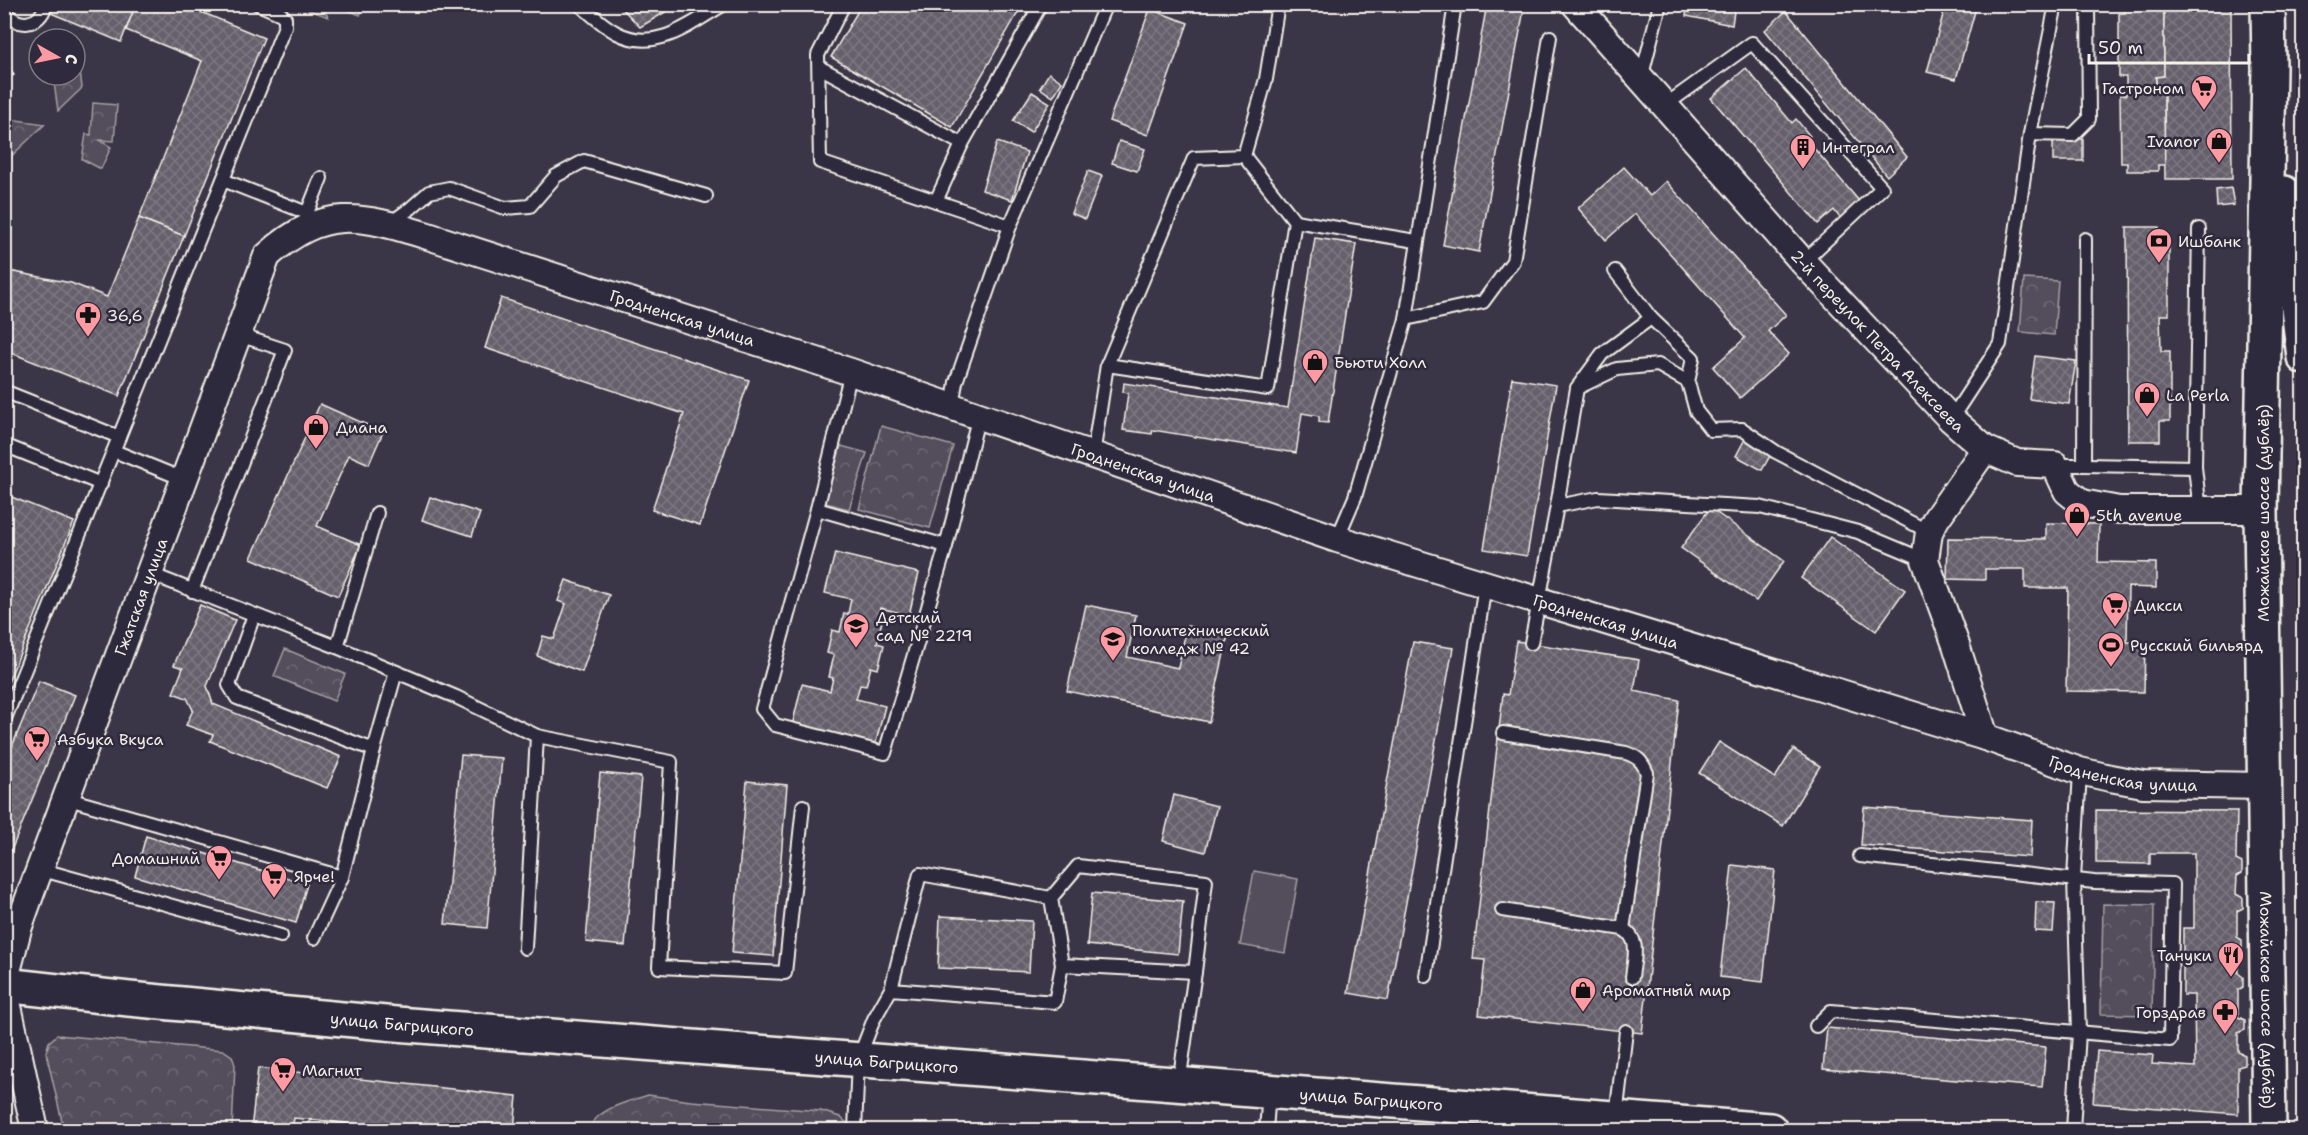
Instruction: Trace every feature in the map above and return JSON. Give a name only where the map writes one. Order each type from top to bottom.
[{"type":"street","name":"2-й переулок Петра Алексеева","points":[[1575,4],[1803,262],[1951,419],[1985,449],[2017,463],[2055,465]]},
{"type":"street","name":"Можайское шоссе (дублёр)","points":[[2268,4],[2269,69],[2261,510],[2269,1131]]},
{"type":"street","points":[[2269,69],[2304,357]]},
{"type":"street","name":"Гродненская улица","points":[[308,222],[346,218],[369,219],[389,224],[851,372],[1337,539],[1985,738],[2080,771],[2143,784],[2265,786]]},
{"type":"street","name":"Гжатская улица","points":[[35,1131],[4,985],[18,929],[236,334],[267,256],[308,222]]},
{"type":"street","points":[[1985,449],[1936,519],[1929,532],[1925,560],[1956,645],[1985,738]]},
{"type":"street","points":[[2055,465],[2067,491],[2082,503],[2119,510],[2261,510]]},
{"type":"street","name":"улица Багрицкого","points":[[4,985],[408,1025],[1269,1092],[1510,1115],[1616,1119],[1770,1131]]},
{"type":"lane","points":[[4,10],[10,18],[20,23],[31,23],[40,17],[45,4]]},
{"type":"lane","points":[[4,721],[285,26],[285,18],[281,14],[258,4]]},
{"type":"lane","points":[[579,4],[615,33],[635,41],[666,38],[724,4]]},
{"type":"lane","points":[[844,4],[818,55],[820,162],[1010,226]]},
{"type":"lane","points":[[936,201],[962,144],[1041,4]]},
{"type":"lane","points":[[952,406],[956,382],[1010,226],[1106,4]]},
{"type":"lane","points":[[1244,156],[1266,79],[1278,4]]},
{"type":"lane","points":[[1337,539],[1355,497],[1406,319],[1416,241],[1455,4]]},
{"type":"lane","points":[[1641,80],[1660,4]]},
{"type":"lane","points":[[1951,419],[2000,344],[2030,134],[2056,4]]},
{"type":"lane","points":[[2030,134],[2073,135],[2089,119],[2088,4]]},
{"type":"lane","points":[[1406,319],[1483,302],[1513,261],[1550,38]]},
{"type":"lane","points":[[1664,106],[1752,43],[1882,188],[1803,262]]},
{"type":"lane","points":[[819,68],[962,144]]},
{"type":"lane","points":[[1244,156],[1295,221],[1416,241]]},
{"type":"lane","points":[[1093,455],[1107,365],[1194,158],[1244,156]]},
{"type":"lane","points":[[389,224],[429,192],[449,189],[505,208],[530,206],[556,176],[584,161],[706,196]]},
{"type":"lane","points":[[224,180],[308,222],[321,178]]},
{"type":"lane","points":[[1107,365],[1268,389],[1295,221]]},
{"type":"lane","points":[[2199,229],[2195,467],[2200,510]]},
{"type":"lane","points":[[2084,465],[2085,239]]},
{"type":"lane","points":[[1615,271],[1651,318],[1693,358],[1688,382],[1696,411],[1711,430],[1742,429],[1776,452],[1929,532]]},
{"type":"lane","points":[[1531,643],[1577,388],[1602,354],[1651,318]]},
{"type":"lane","points":[[192,591],[285,350],[236,334]]},
{"type":"lane","points":[[1577,388],[1617,369],[1658,365],[1688,382]]},
{"type":"lane","points":[[851,372],[817,509],[762,709],[775,725],[885,753],[946,546],[979,415]]},
{"type":"lane","points":[[4,391],[119,437]]},
{"type":"lane","points":[[4,444],[101,484]]},
{"type":"lane","points":[[114,451],[183,479]]},
{"type":"lane","points":[[2055,465],[2195,467]]},
{"type":"lane","points":[[1557,506],[1598,498],[1760,507],[1858,532],[1925,560]]},
{"type":"lane","points":[[817,509],[946,546]]},
{"type":"lane","points":[[337,647],[377,513]]},
{"type":"lane","points":[[148,573],[337,647],[537,736],[671,762],[659,967],[785,973],[803,806]]},
{"type":"lane","points":[[1426,976],[1485,584]]},
{"type":"lane","points":[[254,615],[230,685],[237,698],[374,750]]},
{"type":"lane","points":[[314,938],[342,877],[396,672]]},
{"type":"lane","points":[[1503,733],[1626,753],[1637,757],[1643,764],[1647,773],[1623,929]]},
{"type":"lane","points":[[525,948],[537,736]]},
{"type":"lane","points":[[2073,1131],[2079,1032],[2074,879],[2080,771]]},
{"type":"lane","points":[[65,798],[342,877]]},
{"type":"lane","points":[[1816,1026],[1831,1011],[2170,1040],[2173,885],[2074,879],[1860,856]]},
{"type":"lane","points":[[891,989],[1055,1002],[1062,965],[1051,898],[1078,866],[1206,881],[1178,1085]]},
{"type":"lane","points":[[39,869],[281,936]]},
{"type":"lane","points":[[855,1131],[858,1060],[874,1019],[891,989],[920,874],[1051,898]]},
{"type":"lane","points":[[1502,910],[1630,932],[1635,941],[1632,977]]},
{"type":"lane","points":[[1062,965],[1195,972]]},
{"type":"lane","points":[[1616,1119],[1626,1031]]},
{"type":"lane","points":[[1266,1131],[1269,1092]]},
{"type":"lane","points":[[313,1131],[314,1127],[341,1131]]},
{"type":"green space","points":[[296,5],[322,5],[328,17]]},
{"type":"green space","points":[[336,5],[364,5],[360,15]]},
{"type":"green space","points":[[55,87],[82,87],[82,88],[58,111]]},
{"type":"green space","points":[[93,103],[117,105],[114,141],[99,140],[111,147],[101,169],[82,159],[86,134],[91,135]]},
{"type":"green space","points":[[9,119],[45,124],[5,162],[5,147]]},
{"type":"green space","points":[[2024,279],[2058,281],[2054,335],[2020,332]]},
{"type":"green space","points":[[881,426],[953,446],[930,528],[859,509]]},
{"type":"green space","points":[[841,446],[867,453],[849,509],[825,503]]},
{"type":"green space","points":[[285,649],[345,674],[334,701],[274,676]]},
{"type":"green space","points":[[1254,871],[1298,879],[1285,953],[1240,945]]},
{"type":"green space","points":[[2103,904],[2154,905],[2152,1015],[2101,1014]]},
{"type":"green space","points":[[57,1035],[223,1050],[232,1056],[235,1065],[232,1130],[64,1130],[46,1052],[49,1042]]},
{"type":"green space","points":[[648,1095],[691,1101],[821,1111],[840,1117],[855,1130],[589,1130],[598,1116],[605,1111]]},
{"type":"building","points":[[55,4],[136,4],[121,42],[51,13]]},
{"type":"building","points":[[136,4],[182,4],[264,38],[184,236],[139,218],[202,61],[126,30]]},
{"type":"building","points":[[618,4],[679,4],[640,27]]},
{"type":"building","points":[[862,4],[963,4],[969,8],[971,4],[1023,4],[952,127],[831,57]]},
{"type":"building","points":[[1487,4],[1525,4],[1479,252],[1443,245]]},
{"type":"building","points":[[1688,4],[1735,4],[1732,25],[1686,16]]},
{"type":"building","points":[[1946,4],[1977,4],[1956,79],[1927,72]]},
{"type":"building","points":[[2125,4],[2155,4],[2155,10],[2164,10],[2164,76],[2156,77],[2156,93],[2164,93],[2165,165],[2158,165],[2158,171],[2127,171],[2127,163],[2121,163],[2120,95],[2126,95],[2126,77],[2119,77],[2119,13],[2125,13]]},
{"type":"building","points":[[2155,4],[2231,4],[2232,179],[2165,179],[2164,93],[2156,93],[2156,77],[2164,76],[2164,10],[2155,10]]},
{"type":"building","points":[[1150,9],[1188,23],[1148,135],[1109,121]]},
{"type":"building","points":[[1786,11],[1907,157],[1887,176],[1765,30]]},
{"type":"building","points":[[4,58],[14,75],[4,81]]},
{"type":"building","name":"Интеграл","points":[[1746,68],[1792,123],[1796,119],[1810,136],[1806,139],[1859,201],[1840,218],[1834,210],[1818,224],[1711,98]]},
{"type":"building","points":[[1049,73],[1062,82],[1053,97],[1040,88]]},
{"type":"building","points":[[1032,92],[1050,103],[1031,132],[1013,121]]},
{"type":"building","points":[[2053,139],[2083,139],[2083,161],[2053,161]]},
{"type":"building","points":[[1119,141],[1145,149],[1137,171],[1112,163]]},
{"type":"building","points":[[997,142],[1027,152],[1012,200],[982,190]]},
{"type":"building","points":[[1624,167],[1650,196],[1666,181],[1786,315],[1768,331],[1789,354],[1740,398],[1713,367],[1745,338],[1635,214],[1606,240],[1578,208]]},
{"type":"building","points":[[1088,171],[1102,176],[1085,219],[1071,213]]},
{"type":"building","points":[[2231,188],[2234,205],[2217,207],[2216,190]]},
{"type":"building","points":[[139,218],[184,236],[119,396],[4,350],[4,270],[71,283],[107,297]]},
{"type":"building","points":[[2127,227],[2159,227],[2159,246],[2169,246],[2169,315],[2160,315],[2161,351],[2170,351],[2170,421],[2160,421],[2160,441],[2128,441]]},
{"type":"building","points":[[1315,238],[1356,244],[1328,423],[1319,422],[1319,416],[1302,413],[1296,453],[1153,430],[1152,434],[1123,430],[1128,393],[1123,392],[1124,383],[1288,408]]},
{"type":"building","points":[[501,298],[749,380],[700,525],[652,510],[684,414],[485,348]]},
{"type":"building","points":[[2035,356],[2076,361],[2069,404],[2029,399]]},
{"type":"building","points":[[1512,378],[1556,385],[1527,556],[1484,549]]},
{"type":"building","points":[[320,404],[383,432],[369,464],[349,455],[317,526],[361,545],[338,596],[251,558]]},
{"type":"building","points":[[1745,439],[1771,454],[1762,470],[1736,456]]},
{"type":"building","points":[[4,494],[74,522],[4,692]]},
{"type":"building","points":[[430,497],[480,513],[472,536],[422,520]]},
{"type":"building","points":[[1710,508],[1784,561],[1756,601],[1681,548]]},
{"type":"building","points":[[2046,523],[2099,524],[2098,562],[2156,563],[2156,588],[2128,587],[2127,642],[2145,642],[2144,692],[2066,691],[2068,588],[2025,588],[2025,569],[1985,569],[1985,580],[1947,579],[1948,538],[2046,539]]},
{"type":"building","points":[[1830,537],[1905,590],[1876,631],[1801,578]]},
{"type":"building","name":"Детский сад № 2219","points":[[835,553],[919,573],[909,615],[880,608],[877,620],[882,621],[877,643],[884,645],[878,669],[871,667],[866,686],[860,685],[856,699],[885,706],[875,746],[792,726],[802,684],[830,691],[833,678],[829,677],[834,655],[827,653],[832,630],[840,632],[844,613],[848,614],[851,599],[825,593]]},
{"type":"building","points":[[566,580],[609,595],[582,672],[537,656],[543,636],[554,639],[566,604],[558,601]]},
{"type":"building","points":[[200,605],[235,620],[207,686],[213,704],[341,757],[327,788],[210,741],[213,735],[186,725],[193,710],[187,698],[173,693],[183,668],[174,665]]},
{"type":"building","name":"Политехнический колледж № 42","points":[[1086,605],[1136,615],[1127,657],[1178,668],[1187,626],[1228,635],[1209,722],[1067,691]]},
{"type":"building","points":[[1516,641],[1639,660],[1634,691],[1679,700],[1642,1033],[1479,1015],[1485,960],[1473,959],[1503,694],[1508,695]]},
{"type":"building","points":[[1413,642],[1453,648],[1388,1000],[1348,993]]},
{"type":"building","points":[[39,681],[75,695],[4,868],[4,766]]},
{"type":"building","points":[[1719,742],[1775,778],[1793,749],[1820,766],[1783,826],[1699,773]]},
{"type":"building","points":[[461,755],[502,758],[487,928],[445,924]]},
{"type":"building","points":[[600,773],[641,777],[625,946],[586,942]]},
{"type":"building","points":[[747,781],[787,785],[773,956],[732,953]]},
{"type":"building","points":[[1174,795],[1217,806],[1205,852],[1163,841]]},
{"type":"building","points":[[1864,807],[2032,820],[2030,857],[1861,845]]},
{"type":"building","points":[[2096,810],[2237,811],[2236,860],[2242,863],[2242,873],[2237,876],[2236,894],[2243,898],[2243,908],[2237,911],[2237,937],[2242,940],[2242,948],[2237,952],[2238,973],[2243,977],[2243,987],[2238,990],[2238,1017],[2245,1020],[2245,1030],[2238,1033],[2238,1052],[2245,1055],[2245,1065],[2238,1067],[2238,1114],[2093,1103],[2097,1051],[2153,1055],[2152,1064],[2195,1067],[2194,995],[2183,995],[2183,928],[2194,928],[2194,853],[2150,853],[2150,864],[2096,863]]},
{"type":"building","points":[[146,836],[307,884],[296,923],[135,876]]},
{"type":"building","points":[[1732,865],[1775,870],[1763,982],[1720,977]]},
{"type":"building","points":[[1092,893],[1183,901],[1178,954],[1087,945]]},
{"type":"building","points":[[2036,902],[2055,903],[2053,932],[2035,931]]},
{"type":"building","points":[[940,916],[1032,921],[1029,972],[938,968]]},
{"type":"building","points":[[1827,1028],[2046,1047],[2042,1087],[1823,1069]]},
{"type":"building","points":[[258,1068],[517,1096],[514,1130],[412,1130],[294,1118],[292,1130],[251,1130]]},
{"type":"place","name":"Гастроном","points":[[2204,111]]},
{"type":"place","name":"Ivanor","points":[[2219,164]]},
{"type":"place","name":"Интеграл","points":[[1803,170]]},
{"type":"place","name":"Ишбанк","points":[[2159,264]]},
{"type":"place","name":"36,6","points":[[88,338]]},
{"type":"place","name":"Бьюти Холл","points":[[1315,385]]},
{"type":"place","name":"La Perla","points":[[2147,418]]},
{"type":"place","name":"Диана","points":[[316,450]]},
{"type":"place","name":"5th avenue","points":[[2077,538]]},
{"type":"place","name":"Дикси","points":[[2115,628]]},
{"type":"place","name":"Детский сад № 2219","points":[[856,649]]},
{"type":"place","name":"Политехнический колледж № 42","points":[[1113,662]]},
{"type":"place","name":"Русский бильярд","points":[[2111,668]]},
{"type":"place","name":"Азбука Вкуса","points":[[37,762]]},
{"type":"place","name":"Домашний","points":[[219,881]]},
{"type":"place","name":"Ярче!","points":[[274,899]]},
{"type":"place","name":"Тануки","points":[[2231,978]]},
{"type":"place","name":"Ароматный мир","points":[[1583,1013]]},
{"type":"place","name":"Горздрав","points":[[2225,1035]]},
{"type":"place","name":"Магнит","points":[[283,1093]]}]
